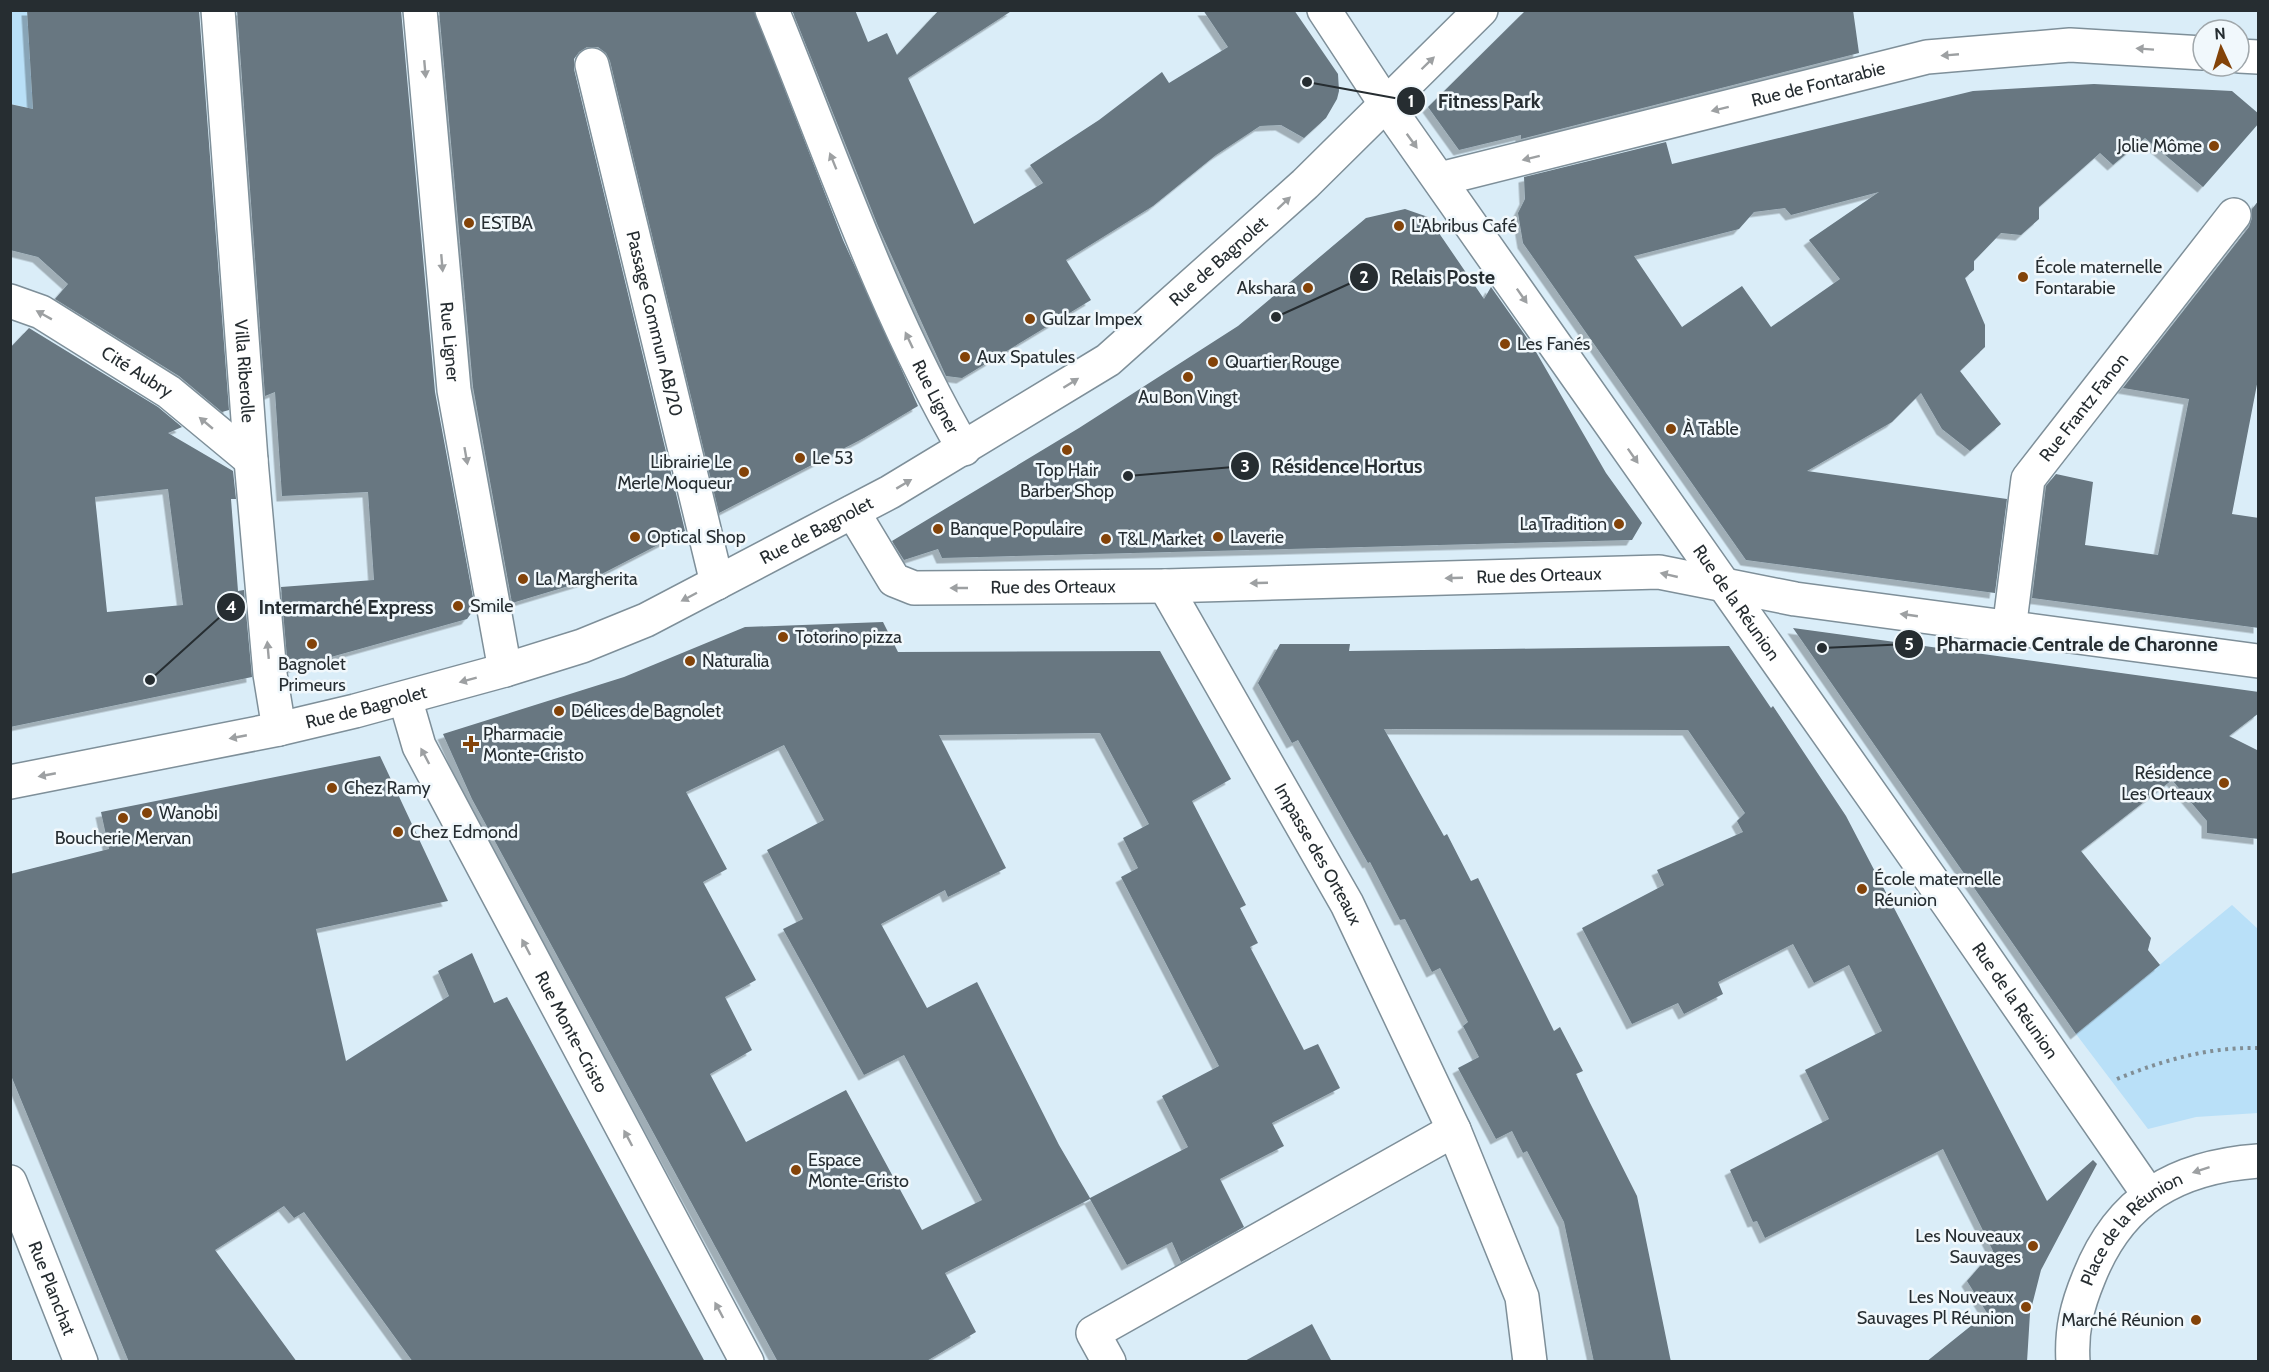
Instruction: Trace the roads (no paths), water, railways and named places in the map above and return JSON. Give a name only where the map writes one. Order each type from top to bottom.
[{"type":"street","name":"Villa Riberolle","points":[[218,10],[251,460],[270,674],[279,729]]},
{"type":"street","name":"Rue Ligner","points":[[420,10],[454,390],[505,670]]},
{"type":"street","name":"Rue Ligner","points":[[772,10],[886,290],[943,413],[964,449]]},
{"type":"street","name":"Rue de la Réunion","points":[[1324,10],[1385,102],[2149,1195]]},
{"type":"street","name":"Rue de Bagnolet","points":[[10,782],[279,729],[405,698],[582,646],[646,620],[853,512],[964,449],[1108,360],[1305,183],[1481,10]]},
{"type":"street","name":"Rue de Fontarabie","points":[[1440,179],[1927,57],[2070,45],[2191,52]]},
{"type":"street","name":"Passage Commun AB/20","points":[[592,65],[717,583]]},
{"type":"street","name":"Rue Frantz Fanon","points":[[2009,630],[2028,479],[2234,215]]},
{"type":"street","name":"Cité Aubry","points":[[10,301],[41,312],[169,392],[251,460]]},
{"type":"street","name":"Rue des Orteaux","points":[[853,512],[894,580],[914,588],[1165,586],[1659,572],[1726,587],[2009,630],[2259,661]]},
{"type":"street","name":"Impasse des Orteaux","points":[[1165,586],[1347,904],[1454,1130],[1522,1297],[1530,1362]]},
{"type":"street","name":"Rue Monte-Cristo","points":[[405,698],[419,746],[747,1362]]},
{"type":"street","points":[[1109,1362],[1093,1333],[1454,1130]]},
{"type":"street","name":"Place de la Réunion","points":[[2073,1362],[2072,1338],[2077,1307],[2102,1245],[2133,1207],[2183,1176],[2213,1166],[2259,1161]]},
{"type":"street","name":"Rue Planchat","points":[[10,1182],[81,1362]]},
{"type":"place","name":"Fitness Park","points":[[1307,82]]},
{"type":"place","name":"Jolie Môme","points":[[2214,146]]},
{"type":"place","name":"ESTBA","points":[[469,223]]},
{"type":"place","name":"L'Abribus Café","points":[[1399,226]]},
{"type":"place","name":"École maternelle Fontarabie","points":[[2023,277]]},
{"type":"place","name":"Akshara","points":[[1308,288]]},
{"type":"place","name":"Relais Poste","points":[[1276,317]]},
{"type":"place","name":"Gulzar Impex","points":[[1030,319]]},
{"type":"place","name":"Les Fanés","points":[[1505,344]]},
{"type":"place","name":"Aux Spatules","points":[[965,357]]},
{"type":"place","name":"Quartier Rouge","points":[[1213,362]]},
{"type":"place","name":"Au Bon Vingt","points":[[1188,377]]},
{"type":"place","name":"À Table","points":[[1671,429]]},
{"type":"place","name":"Top Hair Barber Shop","points":[[1067,450]]},
{"type":"place","name":"Le 53","points":[[800,458]]},
{"type":"place","name":"Librairie Le Merle Moqueur","points":[[744,472]]},
{"type":"place","name":"Résidence Hortus","points":[[1128,476]]},
{"type":"place","name":"La Tradition","points":[[1619,524]]},
{"type":"place","name":"Banque Populaire","points":[[938,529]]},
{"type":"place","name":"Optical Shop","points":[[635,537]]},
{"type":"place","name":"Laverie","points":[[1218,537]]},
{"type":"place","name":"T&L Market","points":[[1106,539]]},
{"type":"place","name":"La Margherita","points":[[523,579]]},
{"type":"place","name":"Smile","points":[[458,606]]},
{"type":"place","name":"Totorino pizza","points":[[783,637]]},
{"type":"place","name":"Bagnolet Primeurs","points":[[312,644]]},
{"type":"place","name":"Pharmacie Centrale de Charonne","points":[[1822,648]]},
{"type":"place","name":"Naturalia","points":[[690,661]]},
{"type":"place","name":"Intermarché Express","points":[[150,680]]},
{"type":"place","name":"Délices de Bagnolet","points":[[559,711]]},
{"type":"place","name":"Pharmacie Monte-Cristo","points":[[471,744]]},
{"type":"place","name":"Résidence Les Orteaux","points":[[2224,783]]},
{"type":"place","name":"Chez Ramy","points":[[332,788]]},
{"type":"place","name":"Wanobi","points":[[147,813]]},
{"type":"place","name":"Boucherie Mervan","points":[[123,818]]},
{"type":"place","name":"Chez Edmond","points":[[398,832]]},
{"type":"place","name":"École maternelle Réunion","points":[[1862,889]]},
{"type":"place","name":"Espace Monte-Cristo","points":[[796,1170]]},
{"type":"place","name":"Les Nouveaux Sauvages","points":[[2033,1246]]},
{"type":"place","name":"Les Nouveaux Sauvages Pl Réunion","points":[[2026,1307]]},
{"type":"place","name":"Marché Réunion","points":[[2196,1320]]}]
